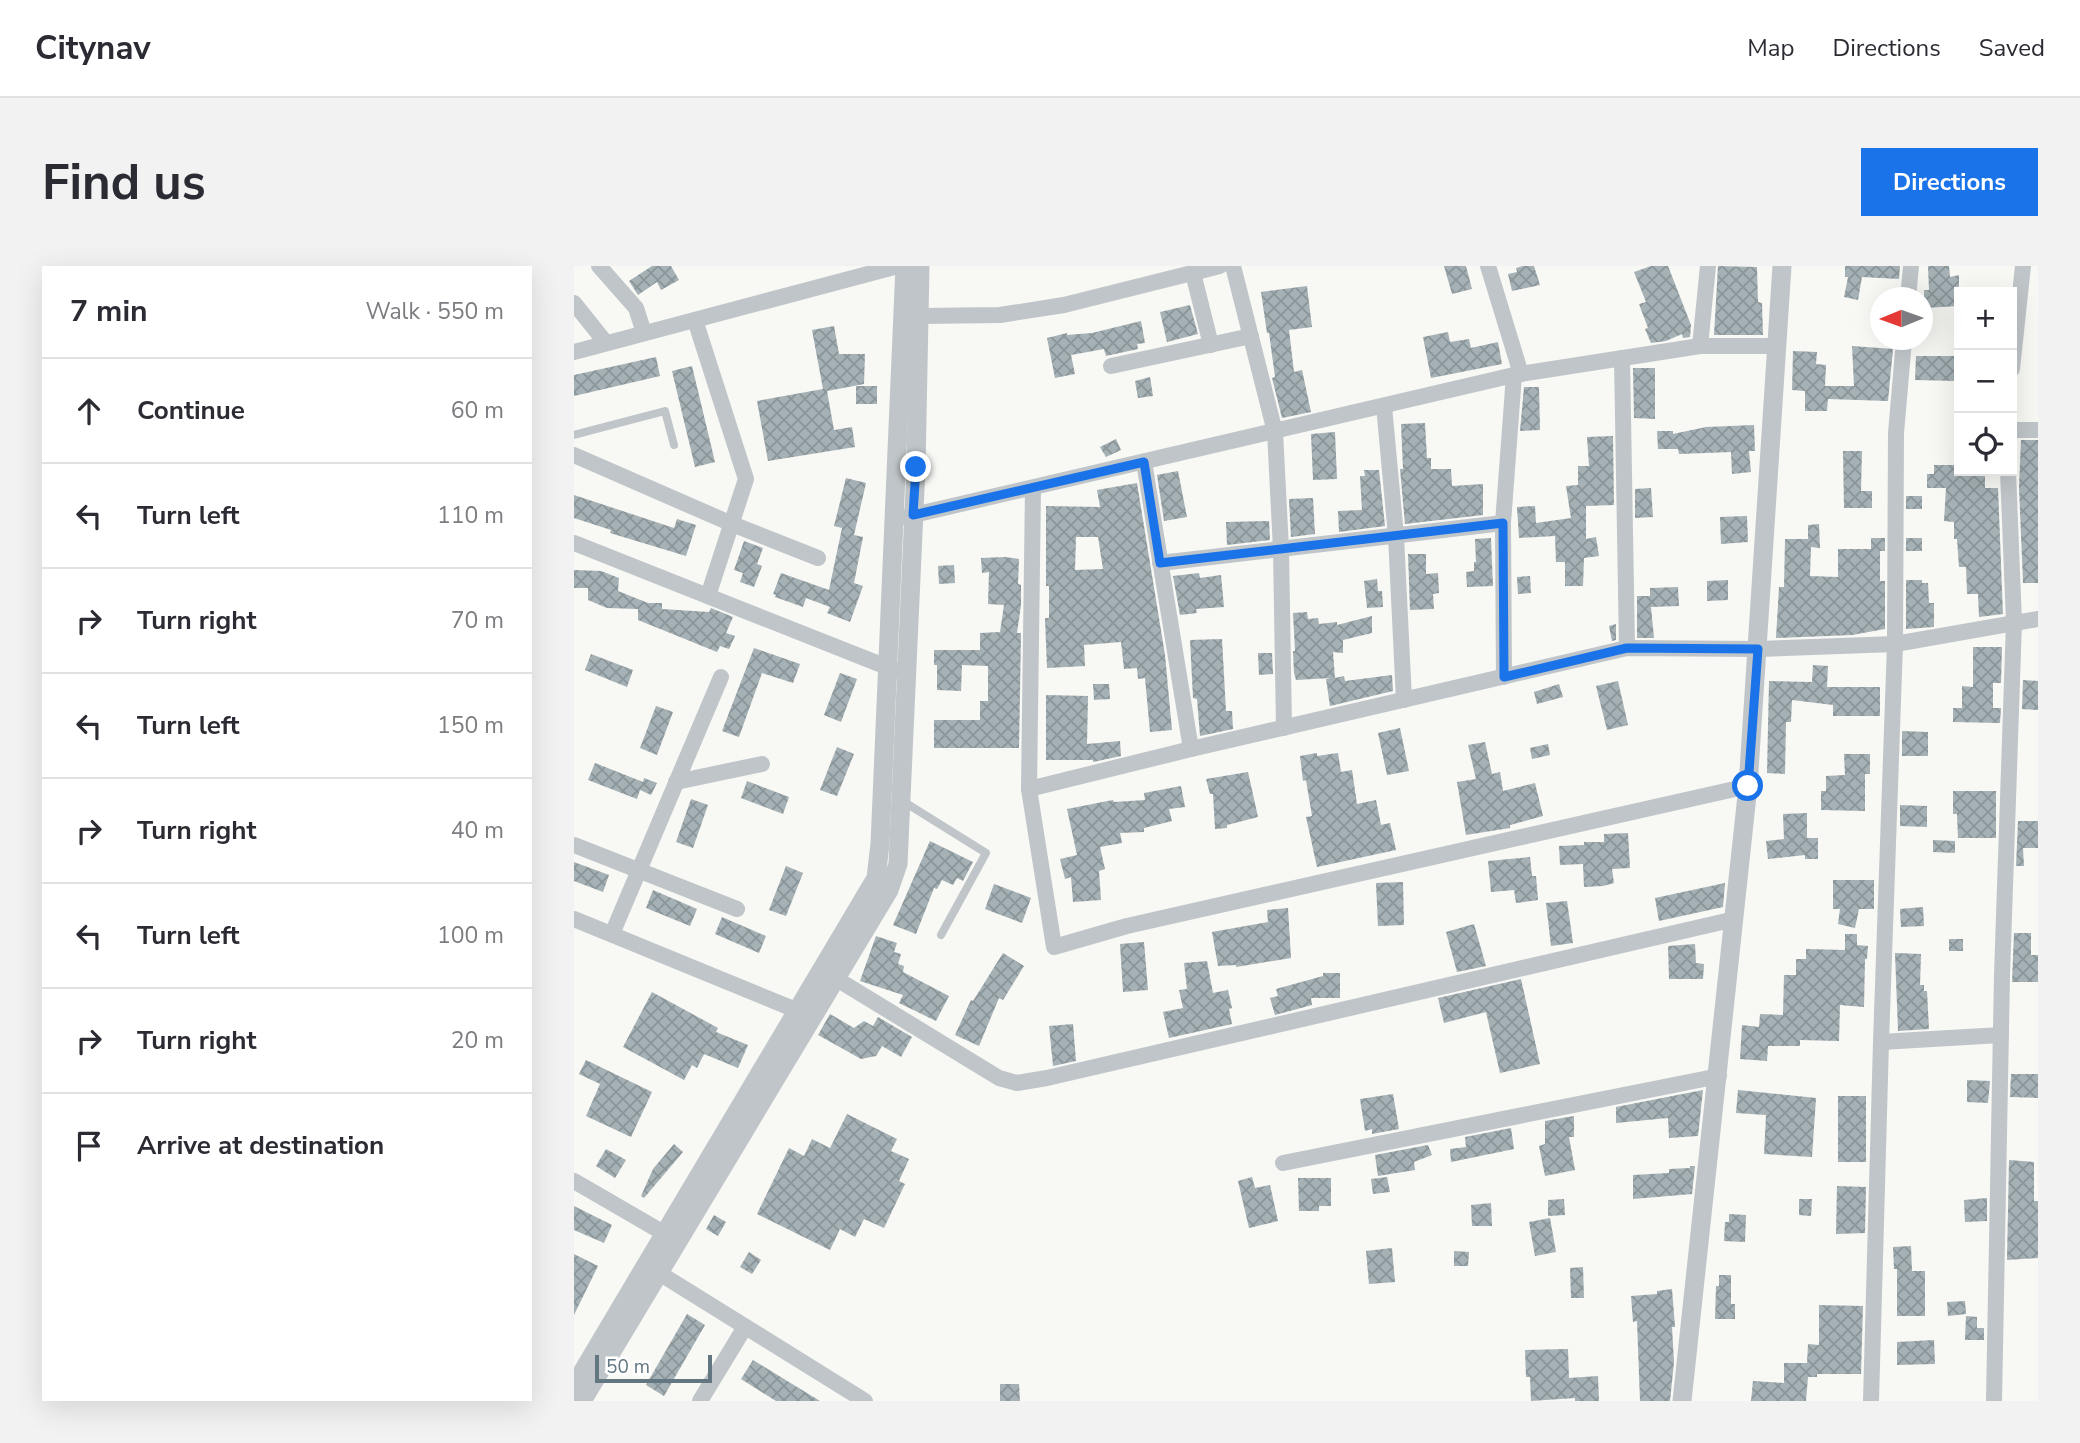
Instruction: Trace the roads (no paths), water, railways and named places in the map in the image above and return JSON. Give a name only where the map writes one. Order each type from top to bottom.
[{"type":"street","points":[[598,266],[636,308],[644,333]]},
{"type":"street","points":[[574,352],[898,266]]},
{"type":"street","points":[[904,517],[905,266]]},
{"type":"street","points":[[574,1386],[672,1238],[803,1015],[876,878],[897,671],[920,266]]},
{"type":"street","points":[[919,316],[1012,313],[1064,305],[1220,266]]},
{"type":"street","points":[[1233,266],[1275,432],[1281,549],[1284,728]]},
{"type":"street","points":[[1488,266],[1517,374],[1503,523],[1504,677]]},
{"type":"street","points":[[1700,346],[1708,266]]},
{"type":"street","points":[[1682,1401],[1719,1076],[1748,786],[1782,266]]},
{"type":"street","points":[[1909,287],[1910,266]]},
{"type":"street","points":[[2014,350],[2023,266]]},
{"type":"street","points":[[1193,273],[1211,345]]},
{"type":"street","points":[[574,303],[606,343]]},
{"type":"street","points":[[695,320],[746,479],[708,596]]},
{"type":"street","points":[[1111,366],[1251,336]]},
{"type":"street","points":[[904,517],[1517,374],[1700,346],[1777,346]]},
{"type":"street","points":[[1871,1401],[1895,644],[1896,433],[1903,350]]},
{"type":"street","points":[[1622,358],[1627,648]]},
{"type":"street","points":[[1384,406],[1396,536],[1404,700]]},
{"type":"street","points":[[2017,430],[2038,430]]},
{"type":"street","points":[[574,455],[732,524],[818,558]]},
{"type":"street","points":[[1144,462],[1191,749]]},
{"type":"street","points":[[1994,1401],[2001,1035],[2014,622],[2008,476]]},
{"type":"street","points":[[1033,488],[1029,789],[1054,947],[1127,926],[1748,786]]},
{"type":"street","points":[[1160,563],[1503,523]]},
{"type":"street","points":[[574,542],[897,671]]},
{"type":"street","points":[[1029,789],[1627,648],[1758,649],[1895,644],[2038,619]]},
{"type":"street","points":[[803,1015],[835,978],[889,890],[898,864],[900,800],[897,671]]},
{"type":"street","points":[[612,934],[720,677]]},
{"type":"street","points":[[677,782],[762,764]]},
{"type":"street","points":[[574,845],[737,909]]},
{"type":"street","points":[[574,919],[803,1015]]},
{"type":"street","points":[[835,978],[999,1078],[1017,1083],[1735,919]]},
{"type":"street","points":[[1881,1042],[2001,1035]]},
{"type":"street","points":[[1283,1163],[1719,1076]]},
{"type":"street","points":[[574,1181],[672,1238]]},
{"type":"street","points":[[582,1401],[659,1273],[672,1238]]},
{"type":"street","points":[[659,1273],[865,1401]]},
{"type":"street","points":[[700,1401],[745,1327]]},
{"type":"lane","points":[[574,435],[665,411],[674,445]]},
{"type":"lane","points":[[900,800],[986,853],[941,935]]}]
